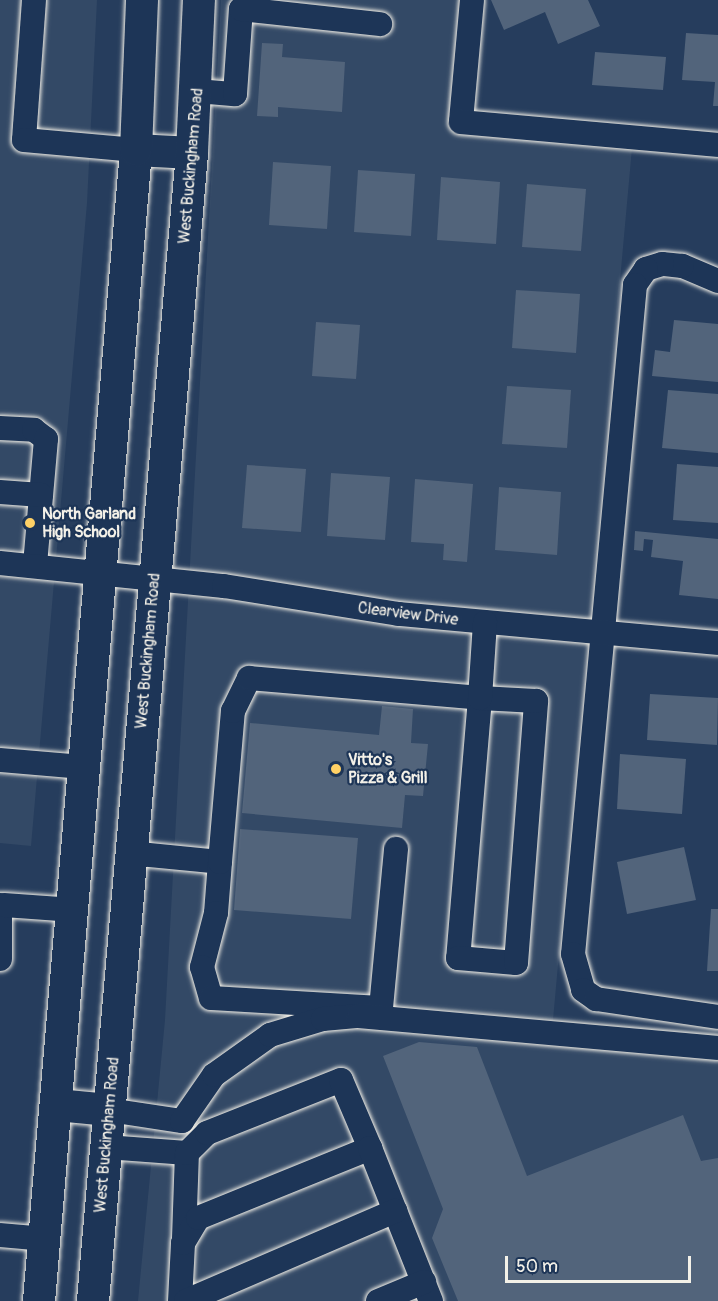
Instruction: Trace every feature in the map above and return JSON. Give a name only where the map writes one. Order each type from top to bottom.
[{"type":"main road","points":[[39,1301],[74,910],[83,766],[136,150],[142,0]]},
{"type":"main road","name":"West Buckingham Road","points":[[93,1301],[129,853],[192,153],[197,91],[199,0]]},
{"type":"main road","points":[[136,150],[192,153]]},
{"type":"main road","points":[[57,1105],[109,1110]]},
{"type":"street","points":[[34,0],[24,140],[136,150]]},
{"type":"street","points":[[472,0],[462,122],[718,145]]},
{"type":"street","points":[[197,91],[235,94],[242,5],[380,24]]},
{"type":"street","points":[[718,281],[682,266],[662,264],[646,269],[635,285],[599,632],[575,917],[576,971],[583,990],[612,1005],[718,1017]]},
{"type":"street","points":[[0,428],[34,430],[46,439],[35,566]]},
{"type":"street","points":[[0,492],[41,495]]},
{"type":"street","name":"Clearview Drive","points":[[0,563],[155,578],[485,622],[718,643]]},
{"type":"street","points":[[396,849],[381,1008],[212,998],[202,967],[216,913],[233,711],[249,678],[480,698],[536,701],[516,963],[458,957],[480,698],[485,622]]},
{"type":"street","points":[[0,760],[83,766]]},
{"type":"street","points":[[129,853],[220,862]]},
{"type":"street","points":[[0,959],[2,905],[74,910]]},
{"type":"street","points":[[264,1002],[280,1032]]},
{"type":"street","points":[[109,1110],[182,1121],[214,1075],[280,1032],[323,1019],[359,1016],[718,1048]]},
{"type":"street","points":[[180,1301],[188,1153],[207,1132],[341,1080],[427,1292],[378,1301]]},
{"type":"street","points":[[106,1147],[188,1153]]},
{"type":"street","points":[[183,1244],[198,1218],[370,1148]]},
{"type":"street","points":[[186,1301],[395,1211]]},
{"type":"street","points":[[0,1235],[45,1239]]},
{"type":"shaded area","name":"North Garland High School","points":[[0,0],[97,0],[87,203],[31,846],[0,843]]},
{"type":"shaded area","points":[[221,0],[472,0],[462,122],[633,137],[553,1020],[718,1033],[718,1301],[138,1301],[165,1020]]},
{"type":"building","points":[[491,0],[588,0],[600,26],[558,44],[545,12],[504,30]]},
{"type":"building","points":[[686,33],[718,35],[718,106],[713,106],[715,82],[682,80]]},
{"type":"building","points":[[262,43],[283,44],[282,57],[345,62],[342,112],[278,107],[278,117],[257,116]]},
{"type":"building","points":[[595,52],[666,57],[663,90],[592,85]]},
{"type":"building","points":[[273,162],[331,166],[327,229],[269,225]]},
{"type":"building","points":[[358,170],[415,174],[411,236],[354,232]]},
{"type":"building","points":[[441,177],[500,182],[496,244],[437,240]]},
{"type":"building","points":[[527,184],[586,189],[581,251],[522,247]]},
{"type":"building","points":[[516,290],[580,294],[576,353],[512,348]]},
{"type":"building","points":[[674,320],[718,324],[718,382],[652,376],[655,350],[670,352]]},
{"type":"building","points":[[316,322],[360,325],[356,379],[312,376]]},
{"type":"building","points":[[507,386],[571,390],[567,448],[502,444]]},
{"type":"building","points":[[668,390],[718,394],[718,453],[662,448]]},
{"type":"building","points":[[677,464],[718,467],[718,523],[673,520]]},
{"type":"building","points":[[247,465],[306,469],[301,532],[242,528]]},
{"type":"building","points":[[331,473],[390,477],[385,540],[327,536]]},
{"type":"building","points":[[415,479],[473,484],[467,562],[443,560],[444,544],[411,542]]},
{"type":"building","points":[[499,487],[561,492],[557,555],[495,550]]},
{"type":"building","points":[[635,531],[718,539],[718,599],[679,595],[683,561],[651,557],[653,540],[644,539],[643,551],[634,550]]},
{"type":"building","points":[[650,694],[718,698],[717,745],[647,740]]},
{"type":"building","name":"Vitto's Pizza & Grill","points":[[382,706],[413,709],[411,743],[428,744],[423,796],[405,795],[402,828],[242,813],[250,723],[379,735]]},
{"type":"building","points":[[620,754],[686,759],[682,814],[617,809]]},
{"type":"building","points":[[240,829],[358,838],[351,919],[234,910]]},
{"type":"building","points":[[684,847],[696,900],[627,914],[617,862]]},
{"type":"building","points":[[711,909],[718,909],[718,971],[707,971]]},
{"type":"building","points":[[419,1042],[477,1047],[527,1176],[683,1115],[701,1161],[718,1158],[718,1301],[458,1301],[432,1238],[443,1209],[383,1056]]},
{"type":"place","name":"North Garland High School","points":[[30,523]]},
{"type":"place","name":"Vitto's Pizza & Grill","points":[[336,769]]}]
